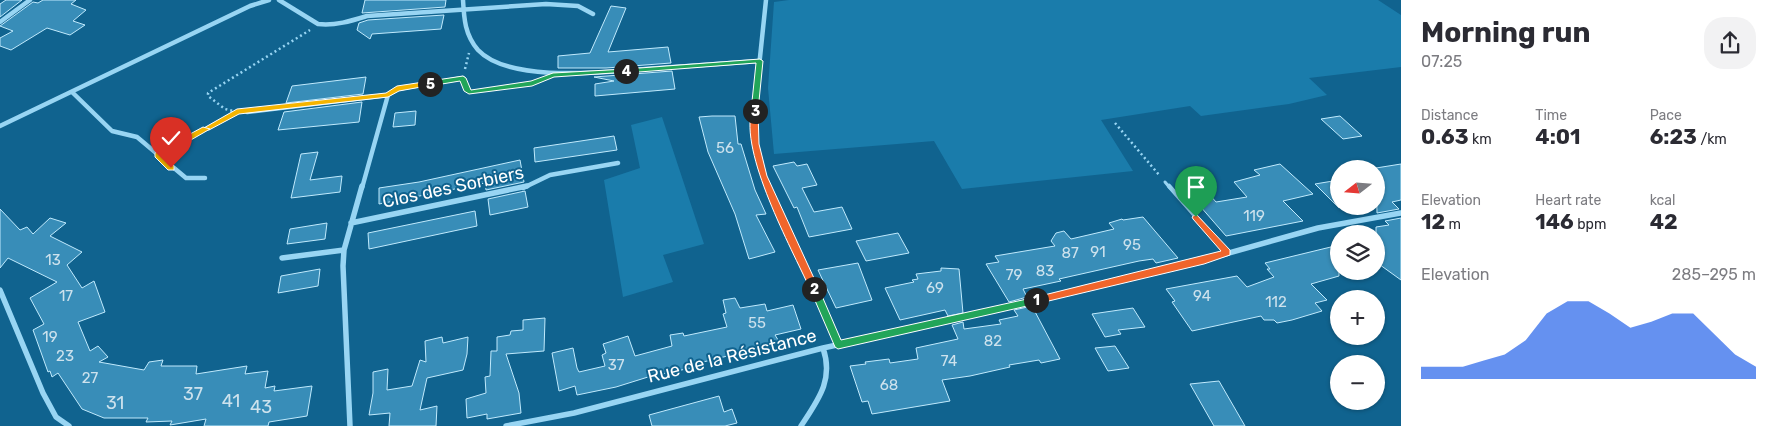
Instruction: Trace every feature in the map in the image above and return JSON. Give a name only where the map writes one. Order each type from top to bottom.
[{"type":"street","points":[[0,22],[30,0]]},
{"type":"street","points":[[0,126],[250,6],[269,0]]},
{"type":"street","points":[[279,0],[318,24],[342,24],[367,16],[546,4],[583,7],[589,9],[593,14]]},
{"type":"street","points":[[463,0],[462,10],[466,32],[472,43],[488,57],[523,71],[553,75],[760,61]]},
{"type":"street","points":[[766,0],[755,106],[755,144],[763,176],[838,345]]},
{"type":"street","points":[[248,112],[388,95],[397,89],[463,78]]},
{"type":"street","points":[[72,92],[112,131],[137,137],[186,178],[205,178]]},
{"type":"street","points":[[350,426],[343,266],[344,250],[388,95]]},
{"type":"street","name":"Clos des Sorbiers","points":[[351,223],[526,187],[566,171],[618,163]]},
{"type":"street","name":"Rue de la Résistance","points":[[506,426],[574,413],[823,348],[967,317],[1204,260],[1318,228],[1401,213]]},
{"type":"street","points":[[282,258],[344,250]]},
{"type":"street","points":[[0,290],[17,326],[43,392],[56,417],[69,426]]},
{"type":"street","points":[[801,426],[820,396],[824,384],[828,368],[823,348]]},
{"type":"lane","points":[[1165,182],[1227,252]]},
{"type":"path","points":[[248,112],[225,109],[208,96],[208,93],[318,24]]},
{"type":"path","points":[[463,78],[466,89],[469,92],[532,84],[553,75]]},
{"type":"path","points":[[158,155],[237,112]]},
{"type":"path","points":[[1114,123],[1165,182]]},
{"type":"shaded area","points":[[789,0],[1378,0],[1401,15],[1401,67],[1309,78],[1327,95],[1289,104],[1201,116],[1190,106],[1101,120],[1133,171],[962,189],[934,141],[774,154],[768,88],[774,2]]},
{"type":"shaded area","points":[[662,117],[704,244],[663,255],[673,282],[623,297],[604,180],[640,168],[631,125]]},
{"type":"building","points":[[6,0],[22,0],[0,17],[0,4]]},
{"type":"building","points":[[43,0],[76,0],[71,4],[86,10],[73,21],[85,25],[70,35],[47,28],[11,50],[0,46],[0,38],[13,31],[0,26],[33,2],[38,3]]},
{"type":"building","points":[[365,0],[446,0],[445,7],[362,13]]},
{"type":"building","points":[[611,6],[626,8],[608,52],[668,47],[671,63],[606,68],[558,68],[558,56],[590,53]]},
{"type":"building","points":[[444,15],[441,29],[372,34],[370,39],[357,30],[359,23],[368,20]]},
{"type":"building","points":[[672,71],[675,89],[595,96],[595,84],[614,81],[594,77]]},
{"type":"building","points":[[366,77],[363,94],[286,103],[292,86]]},
{"type":"building","points":[[362,102],[359,122],[278,130],[284,112]]},
{"type":"building","points":[[416,111],[415,125],[393,127],[395,113]]},
{"type":"building","points":[[735,116],[738,144],[741,144],[755,190],[766,214],[756,215],[775,252],[749,259],[735,214],[708,152],[699,117]]},
{"type":"building","points":[[1340,116],[1362,136],[1343,139],[1321,119]]},
{"type":"building","points":[[614,136],[617,150],[535,162],[534,148]]},
{"type":"building","points":[[318,152],[310,180],[342,176],[340,192],[291,198],[301,154]]},
{"type":"building","points":[[520,160],[524,182],[486,190],[485,183],[379,204],[379,188],[419,182]]},
{"type":"building","points":[[794,162],[797,166],[807,164],[817,185],[802,188],[814,212],[842,207],[852,229],[809,237],[797,207],[794,208],[773,166]]},
{"type":"building","points":[[1280,164],[1313,194],[1283,201],[1303,221],[1226,236],[1180,183],[1197,180],[1216,202],[1247,197],[1234,182],[1260,175],[1254,170]]},
{"type":"building","points":[[1401,164],[1401,200],[1392,202],[1399,209],[1385,212],[1385,167]]},
{"type":"building","points":[[1330,182],[1330,199],[1315,184]]},
{"type":"building","points":[[525,191],[528,207],[490,215],[488,199]]},
{"type":"building","points":[[0,209],[20,230],[27,227],[33,234],[50,218],[66,223],[50,236],[82,252],[67,265],[82,288],[94,281],[105,312],[78,322],[90,351],[98,346],[108,357],[99,362],[144,370],[149,362],[163,360],[161,366],[197,366],[196,374],[247,366],[245,374],[268,371],[265,388],[275,386],[274,391],[312,386],[307,416],[269,422],[268,426],[204,426],[206,419],[170,425],[172,421],[146,422],[148,418],[104,418],[82,409],[58,373],[52,377],[50,371],[48,372],[33,330],[44,324],[30,298],[57,282],[8,258],[0,268]]},
{"type":"building","points":[[475,211],[477,226],[369,249],[368,233]]},
{"type":"building","points":[[1143,217],[1178,258],[1156,263],[1153,259],[1139,261],[1059,279],[1061,281],[1023,289],[1027,297],[1009,302],[986,264],[999,262],[995,256],[1055,246],[1051,241],[1056,233],[1064,231],[1071,239],[1114,229],[1109,223],[1122,219]]},
{"type":"building","points":[[1401,218],[1401,280],[1385,268],[1385,226],[1389,225],[1385,221]]},
{"type":"building","points":[[327,223],[325,239],[287,244],[290,229]]},
{"type":"building","points":[[898,233],[909,253],[866,261],[856,241]]},
{"type":"building","points":[[1330,247],[1330,279],[1311,284],[1327,300],[1315,303],[1322,311],[1277,323],[1274,320],[1264,320],[1261,316],[1192,331],[1172,302],[1175,301],[1166,289],[1237,276],[1247,287],[1274,277],[1267,269],[1270,269],[1265,263]]},
{"type":"building","points":[[858,263],[872,300],[836,308],[818,270]]},
{"type":"building","points":[[941,268],[959,269],[963,313],[948,316],[945,310],[900,320],[885,288],[914,282],[912,280],[918,279],[916,274],[941,271]]},
{"type":"building","points":[[320,269],[318,286],[278,293],[281,276]]},
{"type":"building","points":[[735,298],[740,308],[765,304],[767,311],[793,305],[801,329],[775,335],[780,343],[691,365],[691,368],[577,395],[575,386],[559,391],[552,353],[573,348],[579,372],[605,366],[602,355],[606,353],[603,344],[628,336],[635,356],[672,346],[670,335],[683,333],[684,336],[727,327],[723,314],[726,313],[723,300]]},
{"type":"building","points":[[1032,306],[1060,359],[1041,363],[1039,360],[1009,365],[1010,367],[942,380],[950,401],[872,414],[868,401],[862,402],[850,366],[889,359],[890,363],[918,359],[916,348],[958,339],[952,325],[963,322],[964,329],[1001,324],[999,320],[1018,316],[1014,310]]},
{"type":"building","points":[[1133,308],[1145,327],[1118,330],[1121,334],[1105,337],[1092,314]]},
{"type":"building","points":[[545,318],[544,351],[506,354],[519,393],[521,413],[487,419],[487,414],[467,418],[466,399],[486,393],[485,377],[490,376],[491,351],[497,351],[497,337],[510,335],[511,331],[523,330],[523,320]]},
{"type":"building","points":[[442,337],[443,343],[468,337],[467,354],[463,370],[427,378],[420,410],[437,406],[436,426],[389,426],[390,413],[369,415],[373,393],[373,372],[388,369],[387,390],[412,386],[420,360],[426,362],[425,341]]},
{"type":"building","points":[[1115,346],[1129,368],[1108,371],[1095,348]]},
{"type":"building","points":[[1219,381],[1245,426],[1214,426],[1190,384]]},
{"type":"building","points":[[719,396],[724,412],[732,409],[737,423],[725,426],[652,426],[649,415]]},
{"type":"route","points":[[171,168],[158,155],[237,112],[388,95],[397,89],[463,78],[466,89],[469,92],[532,84],[553,75],[760,61],[755,106],[755,144],[763,176],[838,345],[948,321],[1204,260],[1227,252],[1196,217]]}]
